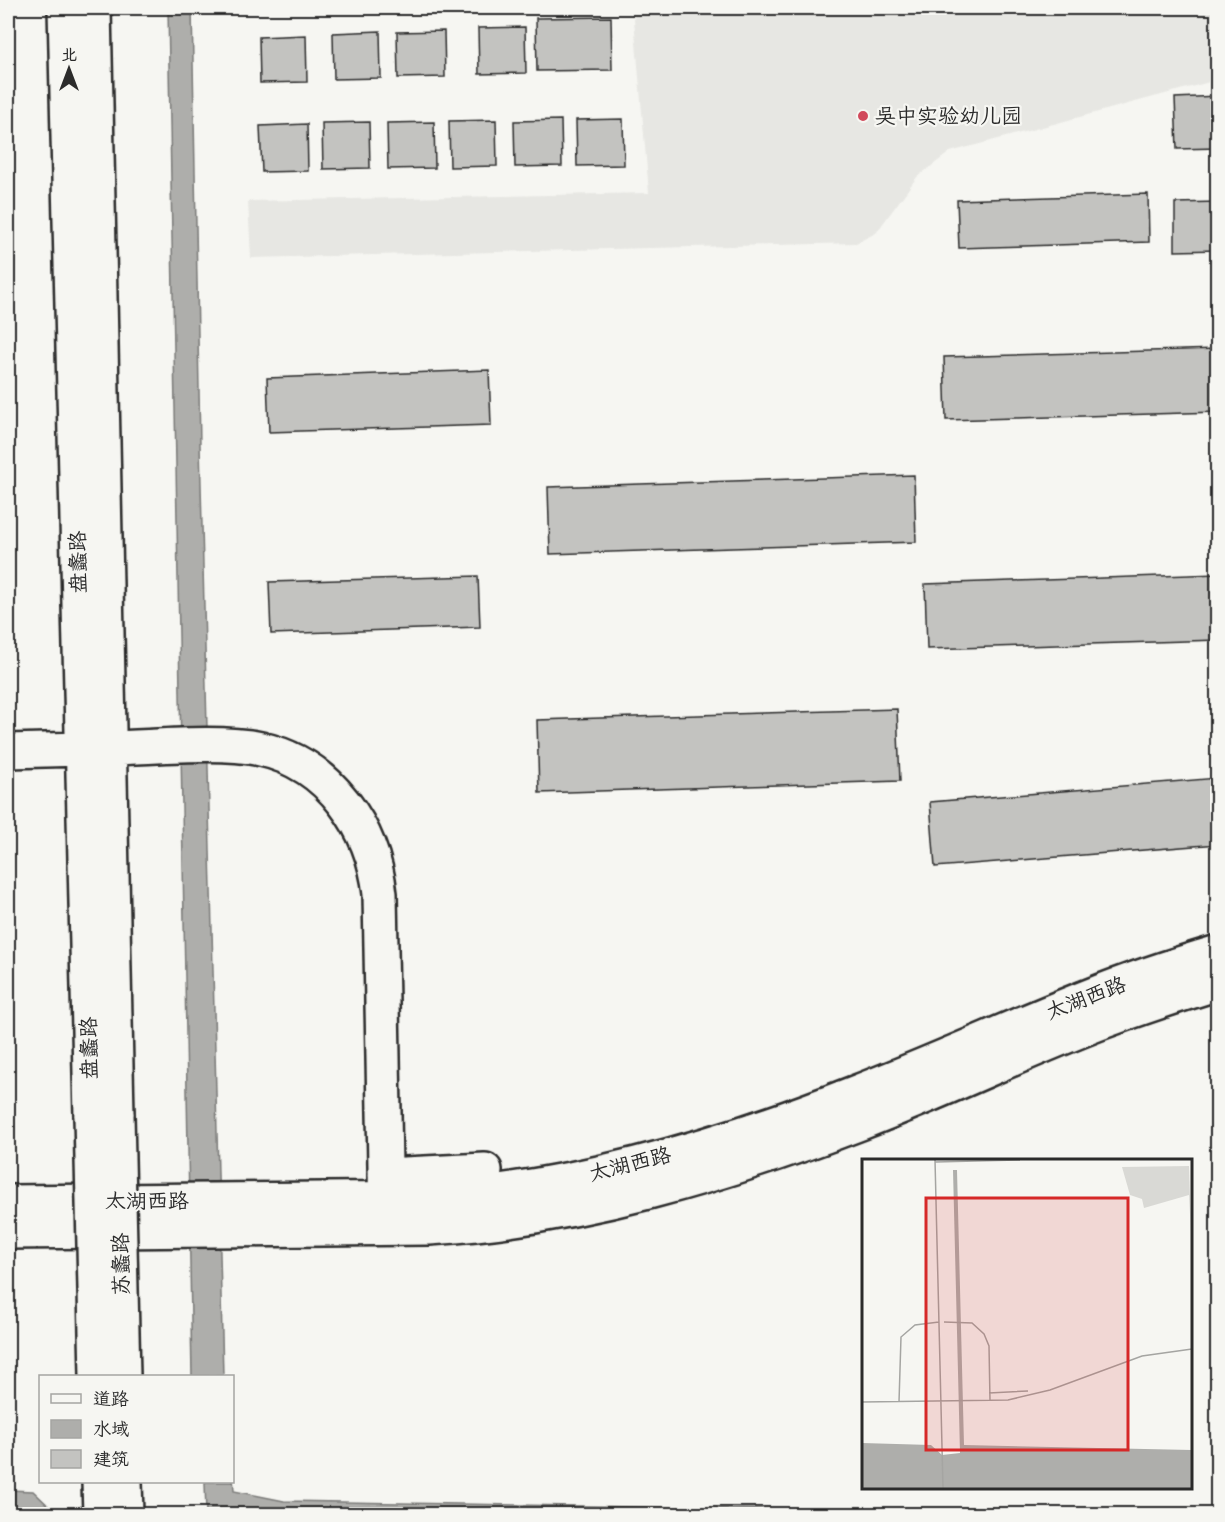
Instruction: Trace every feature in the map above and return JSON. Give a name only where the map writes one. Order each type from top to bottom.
[{"type":"main road","name":"盘蠡路","points":[[65,8],[97,748]]},
{"type":"main road","name":"盘蠡路","points":[[94,8],[97,748],[104,1115]]},
{"type":"main road","points":[[8,751],[218,746],[260,749],[306,767],[345,804],[355,819],[374,861],[382,911],[386,1201]]},
{"type":"main road","name":"太湖西路","points":[[8,1232],[179,1216],[230,1215],[493,1192],[620,1167],[710,1143],[782,1120],[854,1093],[1091,995],[1218,952]]},
{"type":"main road","name":"太湖西路","points":[[386,1201],[466,1226],[540,1214],[718,1172],[865,1121],[1102,1022],[1218,983]]},
{"type":"main road","name":"苏蠡路","points":[[97,1375],[104,1115]]},
{"type":"main road","name":"苏蠡路","points":[[104,1115],[123,1375]]},
{"type":"main road","name":"太湖西路","points":[[8,1202],[179,1216]]},
{"type":"main road","points":[[99,1483],[100,1515]]},
{"type":"main road","points":[[125,1483],[126,1515]]},
{"type":"shaded area","name":"吴中实验幼儿园","points":[[633,8],[1217,8],[1217,80],[950,152],[917,177],[876,233],[856,243],[251,258],[248,201],[649,193]]},
{"type":"water","points":[[168,8],[192,8],[200,445],[223,1375],[192,1375]]},
{"type":"water","points":[[205,1483],[233,1483],[234,1491],[284,1501],[1041,1514],[206,1514]]},
{"type":"water","points":[[8,1490],[33,1491],[57,1514],[8,1514]]},
{"type":"building","points":[[611,17],[612,70],[537,71],[536,18]]},
{"type":"building","points":[[525,27],[526,73],[479,74],[478,28]]},
{"type":"building","points":[[380,31],[381,78],[334,79],[333,33]]},
{"type":"building","points":[[444,31],[445,77],[398,78],[397,32]]},
{"type":"building","points":[[306,35],[307,82],[260,83],[259,37]]},
{"type":"building","points":[[1218,96],[1218,148],[1177,149],[1175,98]]},
{"type":"building","points":[[623,119],[624,165],[577,166],[576,120]]},
{"type":"building","points":[[496,120],[497,166],[450,167],[449,121]]},
{"type":"building","points":[[561,120],[562,166],[515,167],[514,121]]},
{"type":"building","points":[[369,122],[370,168],[323,169],[322,123]]},
{"type":"building","points":[[434,122],[435,168],[388,169],[387,123]]},
{"type":"building","points":[[307,124],[308,171],[262,172],[260,126]]},
{"type":"building","points":[[1148,194],[1149,242],[959,248],[957,200]]},
{"type":"building","points":[[1218,202],[1218,250],[1175,251],[1175,203]]},
{"type":"building","points":[[1218,349],[1218,412],[946,420],[944,357]]},
{"type":"building","points":[[489,370],[491,425],[269,432],[267,378]]},
{"type":"building","points":[[914,475],[916,542],[550,554],[548,487]]},
{"type":"building","points":[[1218,574],[1218,640],[927,649],[925,584]]},
{"type":"building","points":[[478,576],[480,627],[271,634],[269,582]]},
{"type":"building","points":[[897,709],[900,781],[539,793],[537,720]]},
{"type":"building","points":[[1218,778],[1218,844],[935,867],[930,802]]},
{"type":"place","name":"吴中实验幼儿园","points":[[863,116]]}]
